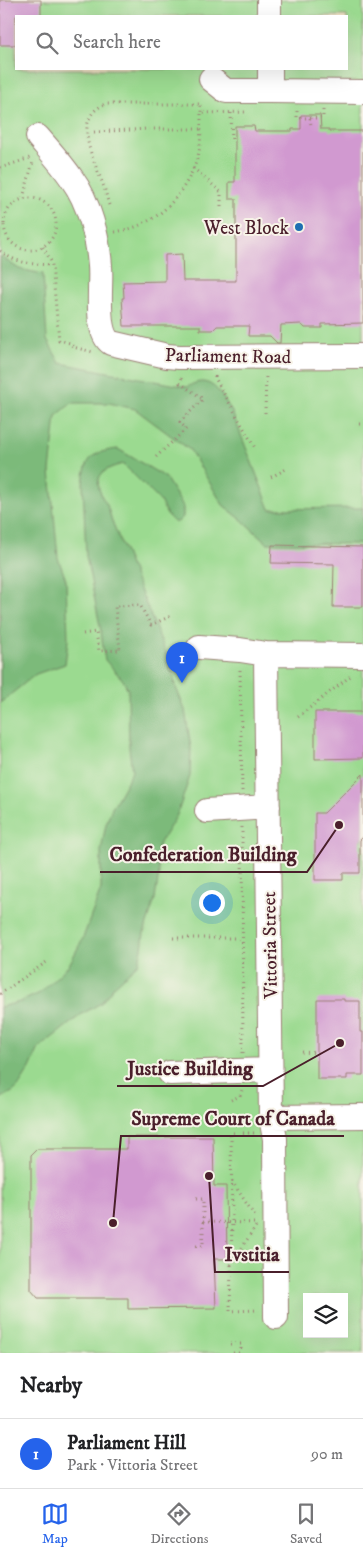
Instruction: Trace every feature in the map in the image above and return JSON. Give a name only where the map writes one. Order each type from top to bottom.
[{"type":"street","points":[[269,0],[269,15]]},
{"type":"street","points":[[211,80],[226,91],[270,80],[363,92]]},
{"type":"street","name":"Parliament Road","points":[[42,142],[73,180],[94,230],[101,272],[102,330],[106,340],[120,346],[167,356],[363,356]]},
{"type":"street","points":[[199,648],[240,650],[359,664]]},
{"type":"street","name":"Vittoria Street","points":[[266,654],[270,1070],[264,1125],[275,1133],[271,1314]]},
{"type":"street","points":[[207,810],[268,807]]},
{"type":"street","points":[[170,1073],[270,1070]]},
{"type":"street","points":[[264,1125],[363,1116]]},
{"type":"path","points":[[109,207],[105,189],[86,133],[86,125],[93,112],[105,104],[201,104],[199,151],[193,168],[181,190],[164,209],[134,228],[113,232],[112,224]]},
{"type":"path","points":[[297,111],[297,118],[323,118],[323,110]]},
{"type":"path","points":[[201,113],[254,112]]},
{"type":"path","points":[[232,113],[232,142]]},
{"type":"path","points":[[310,118],[311,126]]},
{"type":"path","points":[[94,132],[147,129],[201,129]]},
{"type":"path","points":[[0,168],[35,157],[42,142]]},
{"type":"path","points":[[193,168],[222,192],[222,208]]},
{"type":"path","points":[[24,198],[32,169]]},
{"type":"path","points":[[32,197],[40,199],[52,210],[56,218],[56,226],[50,242],[43,247],[36,250],[21,249],[14,246],[5,234],[3,226],[6,212],[10,205],[24,198],[32,197]]},
{"type":"path","points":[[43,247],[52,265],[59,340],[70,343],[73,347],[93,352]]},
{"type":"path","points":[[0,251],[15,260],[26,263],[52,265]]},
{"type":"path","points":[[265,413],[266,357]]},
{"type":"path","points":[[156,457],[186,429],[180,422],[203,399],[180,383],[185,370]]},
{"type":"path","points":[[216,370],[215,378],[255,448]]},
{"type":"path","points":[[271,477],[288,468]]},
{"type":"path","points":[[83,634],[96,632],[99,651],[120,650],[115,606],[140,605],[151,625],[173,615]]},
{"type":"path","points":[[298,716],[359,664]]},
{"type":"path","points":[[231,1100],[240,1096],[243,1087],[244,1070],[240,669]]},
{"type":"path","points":[[173,938],[242,938]]},
{"type":"path","points":[[0,994],[48,961]]},
{"type":"path","points":[[302,1052],[317,1053]]},
{"type":"path","points":[[264,1125],[231,1133],[230,1311],[271,1314]]},
{"type":"path","points":[[231,1265],[258,1223],[232,1180]]},
{"type":"path","points":[[196,1199],[202,1199],[203,1222],[203,1246],[196,1246]]},
{"type":"path","points":[[203,1222],[226,1222]]},
{"type":"path","points":[[230,1344],[241,1344],[241,1353],[233,1353]]},
{"type":"green space","points":[[0,0],[363,0],[363,1353],[0,1353]]},
{"type":"green space","points":[[0,256],[19,269],[43,274],[47,340],[60,363],[187,387],[195,383],[203,382],[209,384],[224,398],[232,412],[270,509],[363,508],[363,544],[267,543],[223,505],[190,450],[135,409],[109,403],[72,403],[56,416],[50,471],[58,558],[66,580],[68,640],[65,664],[36,674],[0,703]]},
{"type":"green space","points":[[118,449],[165,477],[183,506],[183,517],[175,523],[167,515],[160,501],[123,464],[107,470],[98,481],[101,495],[107,505],[166,653],[175,685],[185,710],[191,748],[190,776],[177,815],[158,846],[159,873],[155,899],[144,933],[138,964],[114,986],[101,1003],[82,1014],[39,1048],[19,1086],[0,1099],[0,1007],[20,1002],[40,993],[69,965],[83,938],[101,889],[101,851],[106,824],[112,808],[132,771],[129,748],[128,690],[123,680],[105,660],[86,556],[83,483],[86,467],[96,454]]},
{"type":"building","points":[[0,0],[41,0],[41,15],[15,15],[15,45],[0,45]]},
{"type":"building","name":"West Block","points":[[301,115],[320,115],[321,129],[329,129],[329,131],[363,131],[363,323],[322,324],[322,328],[305,328],[301,324],[281,325],[280,343],[277,343],[270,336],[248,336],[249,326],[217,326],[213,330],[200,330],[200,326],[124,326],[123,282],[165,281],[165,255],[182,254],[183,281],[236,281],[236,199],[229,199],[229,182],[235,182],[235,126],[254,126],[255,131],[292,131],[292,129],[301,129]]},
{"type":"building","points":[[272,545],[363,547],[363,607],[333,607],[334,564],[271,563]]},
{"type":"building","points":[[315,712],[363,712],[363,758],[315,759]]},
{"type":"building","points":[[363,774],[363,837],[360,840],[360,873],[343,873],[343,880],[315,880],[315,813],[324,813]]},
{"type":"building","points":[[317,999],[360,1001],[360,1032],[363,1032],[363,1075],[347,1075],[347,1079],[317,1079]]},
{"type":"building","points":[[127,1137],[213,1137],[214,1186],[226,1186],[227,1259],[214,1259],[216,1308],[128,1309],[128,1298],[38,1298],[31,1290],[31,1155],[37,1149],[127,1149]]},
{"type":"place","name":"West Block","points":[[299,227]]},
{"type":"place","name":"Parliament Hill","points":[[182,683]]},
{"type":"place","name":"Confederation Building","points":[[339,825]]},
{"type":"place","name":"Justice Building","points":[[340,1043]]},
{"type":"place","name":"Ivstitia","points":[[209,1176]]},
{"type":"place","name":"Supreme Court of Canada","points":[[113,1223]]}]
